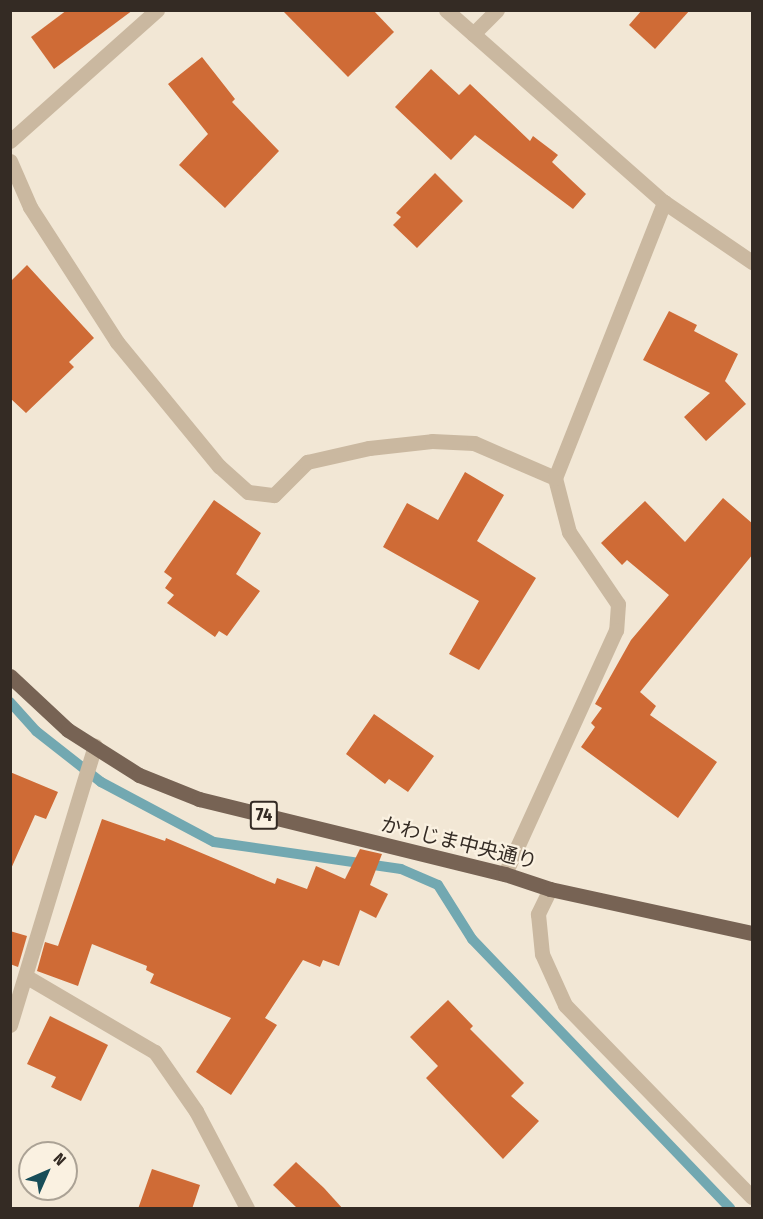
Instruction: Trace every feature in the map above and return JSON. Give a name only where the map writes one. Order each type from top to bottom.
[{"type":"main road","name":"かわじま中央通り","points":[[10,676],[68,730],[139,775],[200,799],[505,874],[550,889]]},
{"type":"main road","name":"74","points":[[550,889],[711,921],[753,933]]},
{"type":"street","points":[[10,141],[157,10]]},
{"type":"street","points":[[446,10],[664,202],[753,262]]},
{"type":"street","points":[[473,34],[497,10]]},
{"type":"street","points":[[10,161],[30,207],[117,342],[219,466],[248,492],[274,495],[307,462],[369,448],[432,441],[474,443],[555,478]]},
{"type":"street","points":[[505,874],[616,630],[618,604],[569,532],[555,478],[664,202]]},
{"type":"street","points":[[10,1024],[27,977],[95,746]]},
{"type":"street","name":"かわじま中央通り","points":[[550,889],[538,914],[542,954],[565,1005],[753,1197]]},
{"type":"street","points":[[27,977],[155,1052],[196,1111],[247,1209]]},
{"type":"building","points":[[67,10],[133,10],[54,69],[31,37]]},
{"type":"building","points":[[282,10],[373,10],[394,32],[348,77]]},
{"type":"building","points":[[642,10],[690,10],[655,49],[629,25]]},
{"type":"building","points":[[202,57],[235,99],[232,102],[279,151],[225,208],[179,165],[208,134],[168,84]]},
{"type":"building","points":[[431,69],[459,95],[470,84],[530,141],[533,136],[558,155],[552,162],[586,194],[573,209],[475,135],[451,160],[395,107]]},
{"type":"building","points":[[435,173],[463,201],[417,248],[393,225],[401,217],[396,213]]},
{"type":"building","points":[[27,265],[94,338],[69,362],[74,367],[26,413],[10,398],[10,282]]},
{"type":"building","points":[[669,311],[697,325],[694,331],[738,354],[725,381],[746,404],[706,441],[684,417],[710,393],[643,360]]},
{"type":"building","points":[[465,472],[504,495],[477,541],[536,578],[479,670],[449,654],[479,601],[383,547],[407,503],[438,520]]},
{"type":"building","points":[[723,498],[753,524],[753,554],[640,692],[656,706],[650,715],[717,762],[678,818],[581,747],[595,727],[591,723],[602,708],[595,704],[631,640],[669,595],[627,560],[622,565],[601,543],[645,501],[685,542]]},
{"type":"building","points":[[214,500],[261,533],[236,574],[260,591],[227,636],[219,631],[215,637],[167,603],[174,595],[165,588],[172,578],[164,572]]},
{"type":"building","points":[[374,714],[434,756],[408,792],[389,779],[385,784],[346,754]]},
{"type":"building","points":[[10,772],[58,792],[46,819],[35,815],[10,871]]},
{"type":"building","points":[[102,819],[165,841],[166,838],[275,884],[277,878],[307,889],[316,866],[345,879],[360,849],[382,854],[370,885],[388,894],[376,918],[360,910],[339,966],[323,960],[320,967],[303,960],[265,1018],[277,1025],[231,1095],[196,1072],[231,1018],[150,983],[154,974],[146,970],[147,966],[92,944],[78,986],[37,971],[45,942],[58,946]]},
{"type":"building","points":[[10,931],[27,936],[18,967],[10,964]]},
{"type":"building","points":[[448,1000],[473,1026],[470,1029],[524,1083],[511,1096],[539,1121],[503,1159],[426,1078],[438,1066],[410,1037]]},
{"type":"building","points":[[50,1016],[108,1045],[81,1101],[51,1087],[56,1077],[27,1064]]},
{"type":"building","points":[[296,1162],[343,1209],[298,1209],[273,1185]]},
{"type":"building","points":[[152,1169],[200,1185],[192,1209],[138,1209]]},
{"type":"waterway","points":[[10,702],[36,731],[101,782],[214,842],[401,869],[438,885],[472,939],[730,1208]]}]
